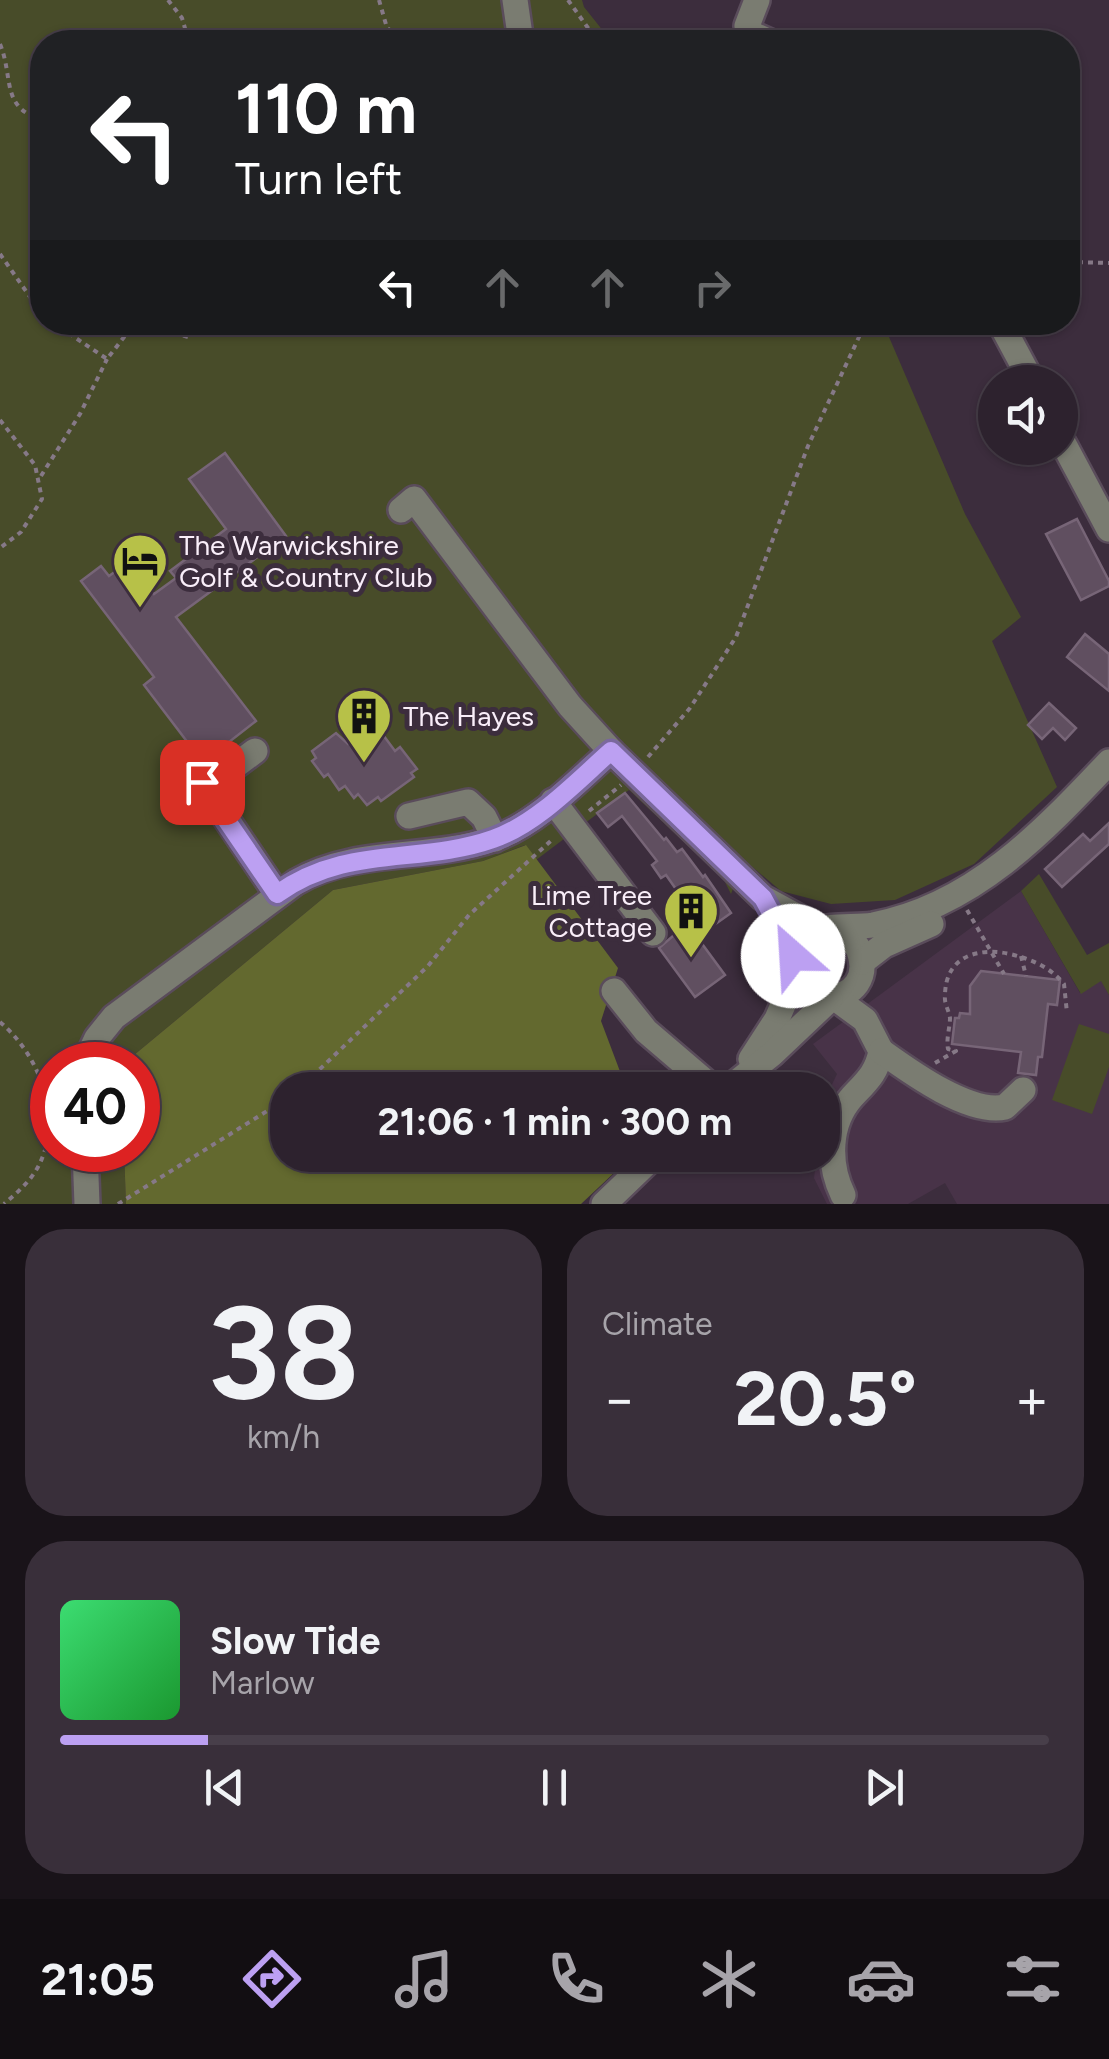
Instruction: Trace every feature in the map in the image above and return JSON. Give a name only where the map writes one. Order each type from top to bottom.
[{"type":"street","points":[[515,0],[519,30]]},
{"type":"street","points":[[749,30],[746,26],[757,0]]},
{"type":"street","points":[[1007,335],[1023,365]]},
{"type":"street","points":[[1075,465],[1109,529]]},
{"type":"street","points":[[402,510],[414,500],[570,706],[763,898],[789,946],[793,970],[808,993],[832,998],[864,1020]]},
{"type":"street","points":[[190,766],[202,782],[211,784],[256,751]]},
{"type":"street","points":[[95,1042],[114,1017],[277,894],[322,867],[494,839],[553,801],[611,751]]},
{"type":"street","points":[[737,1072],[778,1020],[800,942],[827,930],[911,916],[950,901],[980,882],[1054,820],[1109,762]]},
{"type":"street","points":[[211,784],[210,796],[277,894]]},
{"type":"street","points":[[408,816],[465,791],[484,816],[494,839]]},
{"type":"street","points":[[553,801],[653,933]]},
{"type":"street","points":[[747,1072],[832,998],[850,990],[861,970],[884,944],[927,926],[962,902],[980,882]]},
{"type":"street","points":[[763,898],[854,942],[861,970],[864,1020],[881,1051],[918,1078],[990,1108],[1008,1105],[1023,1090]]},
{"type":"street","points":[[614,991],[646,1031],[701,1072]]},
{"type":"street","points":[[844,1195],[833,1164],[835,1132],[842,1110],[876,1070],[881,1051]]},
{"type":"street","points":[[86,1172],[87,1204]]},
{"type":"street","points":[[604,1204],[637,1172]]},
{"type":"path","points":[[168,0],[182,18],[186,30]]},
{"type":"path","points":[[379,0],[390,30]]},
{"type":"path","points":[[568,0],[589,30]]},
{"type":"path","points":[[0,44],[5,90],[18,110],[30,115]]},
{"type":"path","points":[[0,254],[30,297]]},
{"type":"path","points":[[1080,262],[1109,263]]},
{"type":"path","points":[[71,335],[107,359]]},
{"type":"path","points":[[40,478],[80,414],[107,359],[126,335]]},
{"type":"path","points":[[317,1072],[428,966],[468,914],[636,774],[690,708],[736,637],[808,446],[860,335]]},
{"type":"path","points":[[0,420],[35,465],[42,499],[33,517],[0,548]]},
{"type":"path","points":[[962,902],[1004,974]]},
{"type":"path","points":[[918,1078],[924,1069],[956,1051],[948,1049],[950,1016],[944,1001],[951,970],[961,958],[975,951],[1021,956],[1043,966],[1064,984],[1067,1013]]},
{"type":"path","points":[[1021,956],[1026,976]]},
{"type":"path","points":[[0,1022],[30,1056]]},
{"type":"path","points":[[118,1204],[270,1109]]},
{"type":"path","points":[[4,1204],[35,1172]]},
{"type":"shaded area","points":[[1021,891],[1080,993],[1101,980],[1109,995],[1109,1204],[957,1204],[945,1183],[908,1204],[827,1204],[814,1178],[815,1172],[840,1172],[840,1072],[835,1072],[813,1044]]},
{"type":"green space","points":[[0,0],[582,0],[602,30],[30,30],[30,335],[888,335],[965,514],[1021,617],[992,641],[1057,787],[974,864],[895,900],[831,904],[781,891],[744,860],[731,894],[724,880],[629,790],[536,860],[525,845],[483,861],[333,890],[150,1042],[30,1042],[30,1172],[125,1172],[126,1204],[0,1204]]},
{"type":"green space","points":[[526,845],[618,968],[601,1021],[620,1072],[270,1072],[270,1172],[615,1172],[581,1204],[126,1204],[125,1172],[160,1172],[160,1042],[150,1042],[333,890],[483,861]]},
{"type":"green space","points":[[1039,874],[1087,955],[1109,943],[1109,995],[1101,981],[1081,994],[1021,891]]},
{"type":"green space","points":[[1079,1024],[1109,1034],[1109,1067],[1092,1114],[1052,1100]]},
{"type":"building","name":"The Warwickshire Golf & Country Club","points":[[225,453],[286,536],[176,617],[256,721],[206,760],[195,752],[144,685],[154,677],[81,581],[101,566],[109,576],[130,561],[154,594],[176,578],[170,571],[226,529],[189,479]]},
{"type":"building","points":[[1077,519],[1109,581],[1109,586],[1081,600],[1046,534]]},
{"type":"building","points":[[1085,634],[1109,654],[1109,691],[1067,657]]},
{"type":"building","points":[[1049,703],[1076,728],[1065,740],[1053,728],[1042,739],[1028,725]]},
{"type":"building","name":"The Hayes","points":[[375,724],[395,751],[400,747],[417,769],[411,773],[414,777],[381,801],[378,797],[367,805],[358,794],[354,798],[345,786],[339,790],[328,774],[324,777],[312,761],[316,758],[312,751],[336,733],[348,744]]},
{"type":"building","points":[[625,793],[664,840],[677,852],[682,849],[705,875],[731,913],[714,925],[693,896],[685,902],[666,875],[661,878],[652,865],[657,861],[622,816],[608,827],[597,813]]},
{"type":"building","points":[[1109,823],[1109,844],[1062,887],[1045,869],[1083,834],[1090,841]]},
{"type":"building","name":"Lime Tree Cottage","points":[[681,929],[693,946],[700,941],[725,975],[695,997],[659,948]]},
{"type":"building","points":[[981,971],[1060,980],[1057,1005],[1048,1004],[1036,1075],[1018,1073],[1021,1052],[952,1044],[955,1018],[960,1013],[970,1014],[970,986]]},
{"type":"place","name":"The Warwickshire Golf & Country Club","points":[[140,610]]},
{"type":"place","name":"The Hayes","points":[[364,765]]},
{"type":"place","name":"Lime Tree Cottage","points":[[691,960]]},
{"type":"route","points":[[202,782],[211,784],[210,796],[277,894],[322,867],[494,839],[553,801],[611,751],[763,898],[789,946],[792,962],[793,956]]}]
